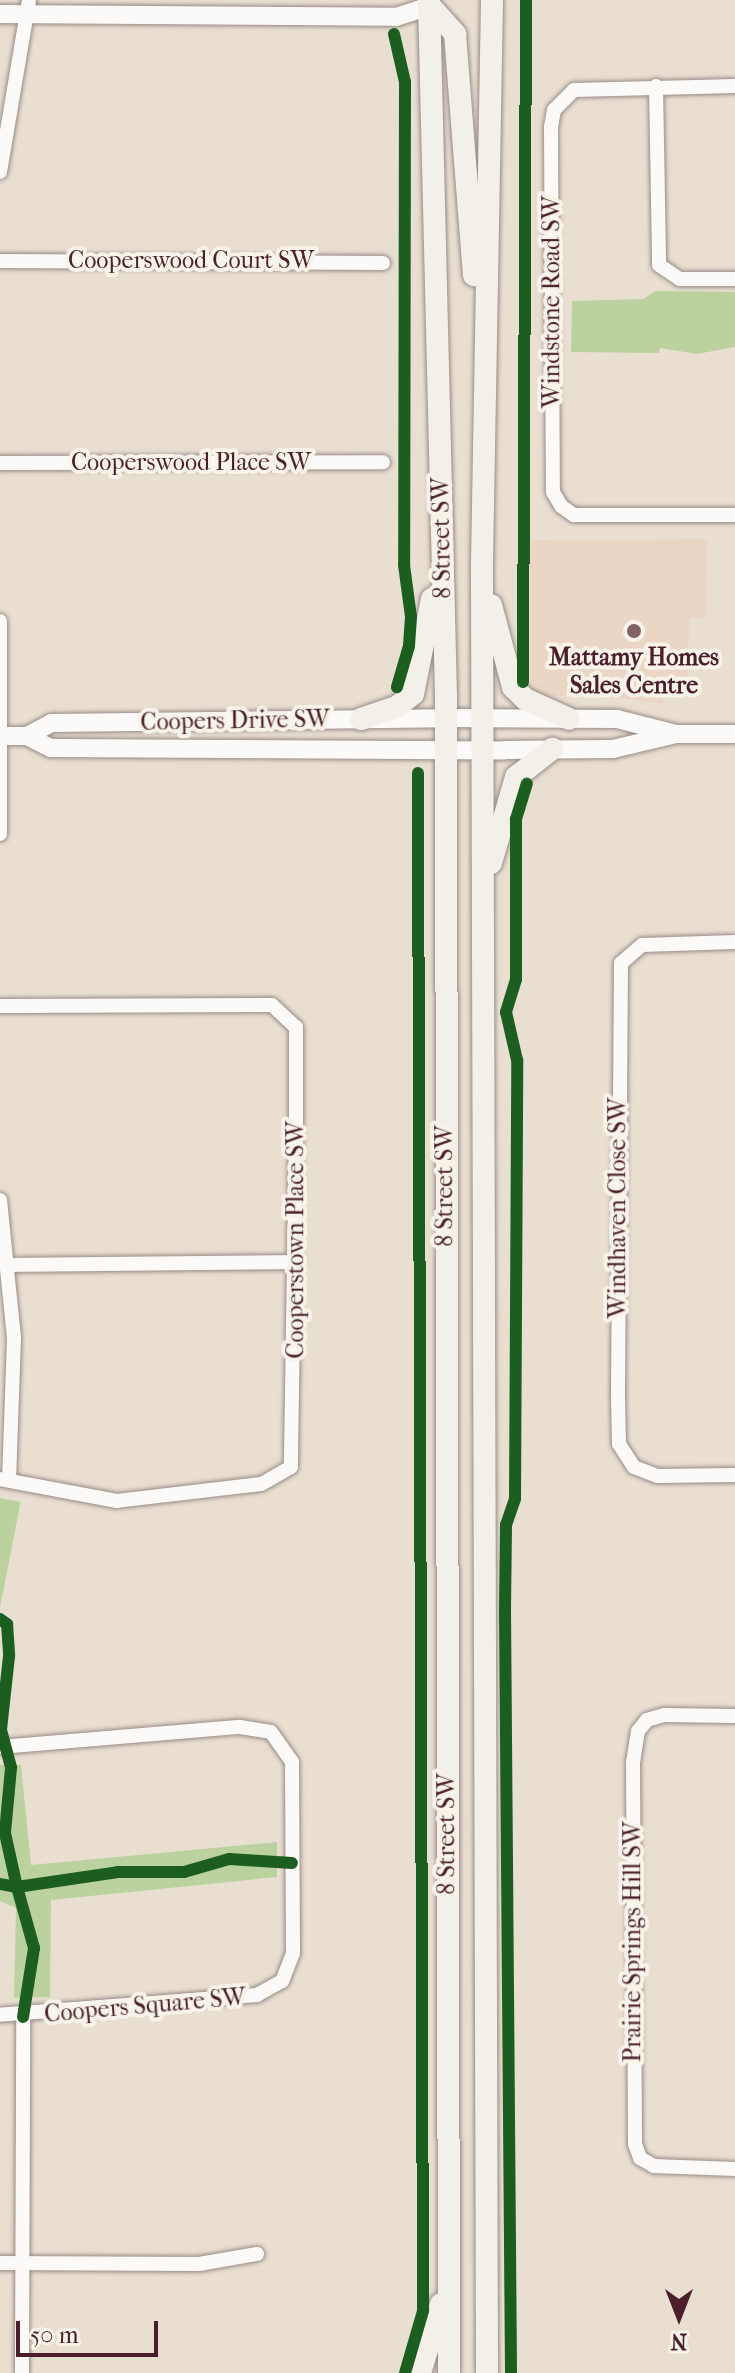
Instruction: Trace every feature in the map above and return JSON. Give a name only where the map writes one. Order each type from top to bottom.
[{"type":"main road","name":"8 Street SW","points":[[487,2373],[482,562],[483,347],[492,0]]},
{"type":"main road","name":"8 Street SW","points":[[429,2],[445,718],[449,2373]]},
{"type":"main road","points":[[429,2],[455,34],[467,223],[483,347]]},
{"type":"main road","points":[[361,719],[398,706],[413,694],[431,614],[441,510]]},
{"type":"main road","points":[[482,562],[513,687],[525,699],[569,719]]},
{"type":"main road","points":[[482,908],[507,798],[516,777],[552,749]]},
{"type":"main road","points":[[420,2373],[449,2276]]},
{"type":"street","points":[[0,14],[28,9],[396,17],[429,2]]},
{"type":"street","points":[[0,172],[28,9]]},
{"type":"street","points":[[656,86],[659,265],[680,279],[735,279]]},
{"type":"street","name":"Windstone Road SW","points":[[735,86],[574,90],[554,110],[553,492],[561,506],[574,515],[735,515]]},
{"type":"street","name":"Cooperswood Court SW","points":[[0,261],[383,263]]},
{"type":"street","name":"Cooperswood Place SW","points":[[0,463],[383,462]]},
{"type":"street","points":[[0,621],[0,834]]},
{"type":"street","name":"Coopers Drive SW","points":[[27,736],[51,723],[445,718],[617,719],[676,734]]},
{"type":"street","points":[[676,734],[735,734]]},
{"type":"street","name":"Coopers Drive SW","points":[[1,736],[27,736],[51,748],[482,750],[613,749],[676,734]]},
{"type":"street","name":"Windhaven Close SW","points":[[735,942],[642,945],[621,963],[618,1396],[619,1444],[634,1467],[657,1476],[735,1475]]},
{"type":"street","name":"Cooperstown Place SW","points":[[0,1006],[262,1004],[287,1014],[296,1027],[295,1456],[279,1478],[185,1496],[117,1501],[5,1480]]},
{"type":"street","points":[[0,1200],[14,1338],[5,1480]]},
{"type":"street","points":[[9,1265],[295,1262]]},
{"type":"street","name":"Prairie Springs Hill SW","points":[[735,1716],[664,1715],[647,1720],[638,1731],[633,1761],[635,2144],[640,2158],[654,2166],[735,2169]]},
{"type":"street","name":"Coopers Square SW","points":[[0,1747],[255,1728],[271,1732],[292,1762],[293,1953],[282,1981],[257,1995],[23,2017],[0,2015]]},
{"type":"street","points":[[22,2373],[23,2017]]},
{"type":"street","points":[[0,2263],[207,2264],[257,2254]]},
{"type":"shaded area","points":[[707,539],[706,618],[689,618],[688,677],[662,683],[663,704],[605,696],[545,696],[530,687],[530,540]]},
{"type":"green space","points":[[655,291],[735,292],[735,347],[697,354],[660,348],[659,353],[571,352],[572,301],[643,299]]},
{"type":"green space","points":[[0,1498],[21,1502],[0,1608]]},
{"type":"green space","points":[[0,1765],[21,1765],[31,1865],[277,1842],[277,1877],[51,1900],[50,1997],[14,1998],[16,1908],[0,1901]]},
{"type":"cycle path","points":[[523,682],[526,0]]},
{"type":"cycle path","points":[[394,34],[405,82],[404,565],[411,617],[409,646],[397,687]]},
{"type":"cycle path","points":[[405,2373],[423,2311],[418,773]]},
{"type":"cycle path","points":[[511,2373],[505,1609],[506,1525],[515,1499],[517,1060],[506,1012],[516,980],[516,819],[527,784]]},
{"type":"cycle path","points":[[0,1619],[7,1624],[9,1656],[1,1730],[11,1768],[5,1833],[17,1887],[0,1884]]},
{"type":"cycle path","points":[[23,2017],[34,1948],[17,1887],[118,1872],[184,1872],[229,1859],[292,1863]]},
{"type":"place","name":"Mattamy Homes Sales Centre","points":[[634,631]]}]
